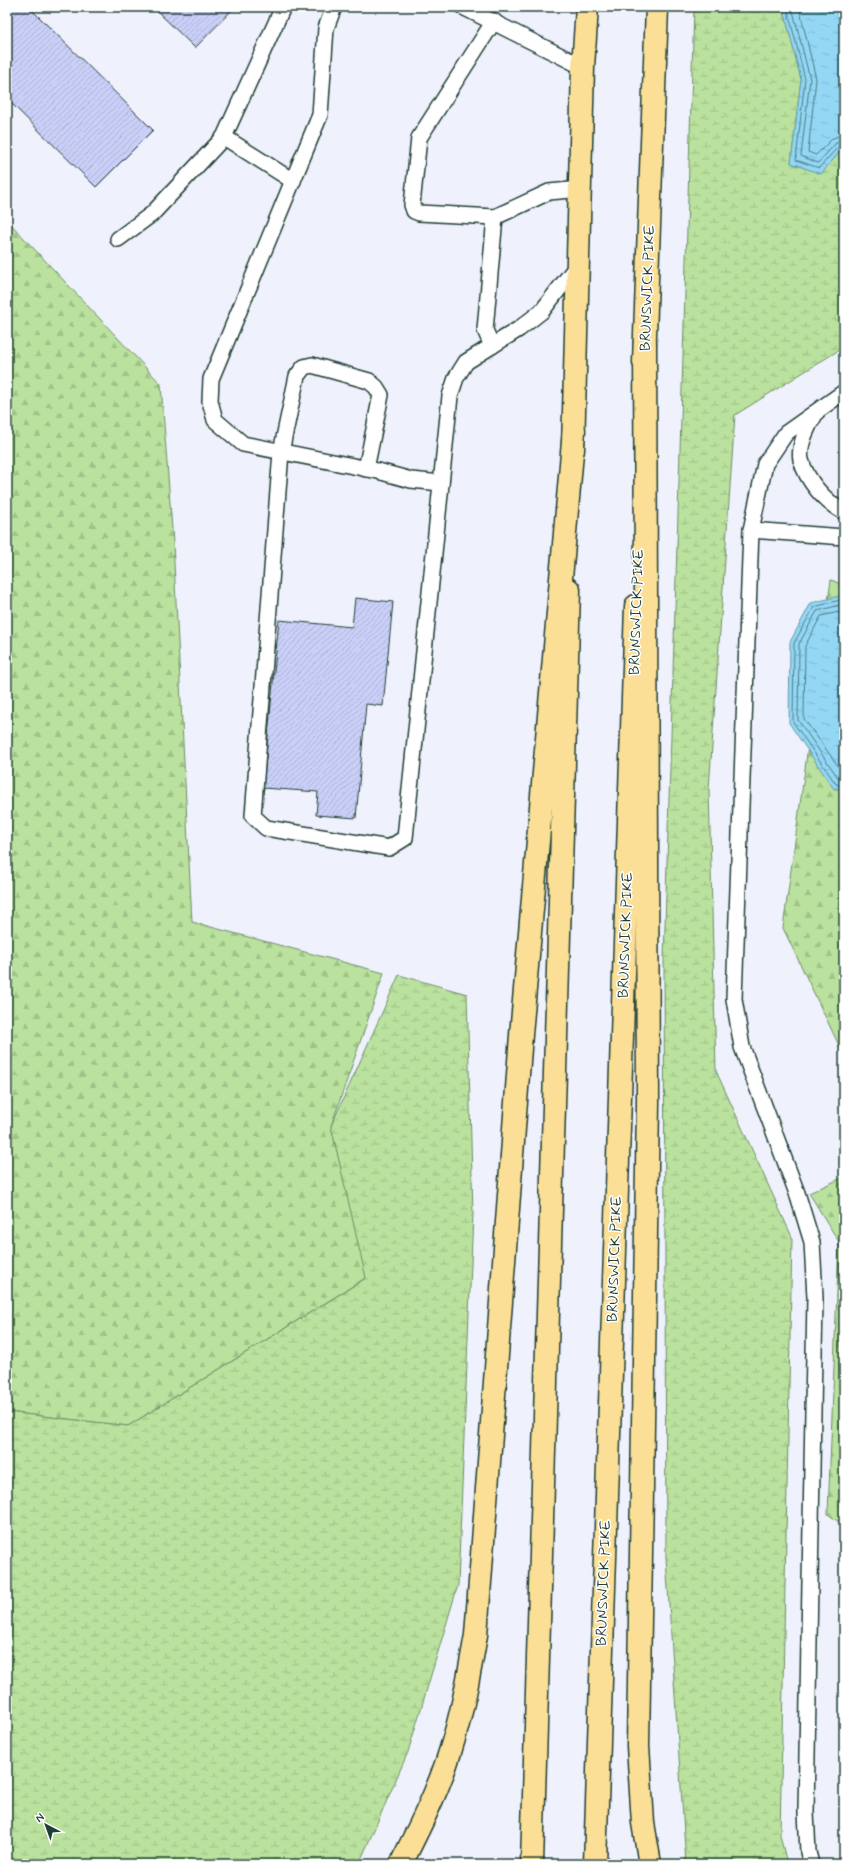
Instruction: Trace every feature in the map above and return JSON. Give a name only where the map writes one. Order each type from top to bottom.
[{"type":"highway","points":[[532,1864],[579,262],[583,67],[587,7]]},
{"type":"highway","name":"BRUNSWICK PIKE","points":[[595,1864],[657,7]]},
{"type":"highway","points":[[645,343],[648,1103],[638,1746],[643,1823],[650,1864]]},
{"type":"highway","points":[[401,1864],[426,1816],[450,1753],[465,1700],[476,1635],[521,1027],[574,430]]},
{"type":"lane","points":[[118,239],[152,214],[224,137],[283,7]]},
{"type":"lane","points":[[334,7],[326,28],[320,115],[210,379],[210,402],[215,420],[243,444],[366,469],[411,480],[442,483]]},
{"type":"lane","points":[[463,7],[583,67]]},
{"type":"lane","points":[[494,22],[419,138],[412,205],[414,211],[419,213],[495,217],[548,192],[581,189]]},
{"type":"lane","points":[[224,137],[293,181]]},
{"type":"lane","points":[[492,346],[484,330],[495,217]]},
{"type":"lane","points":[[366,469],[381,394],[369,380],[312,364],[304,367],[297,376],[281,452],[252,816],[266,828],[389,848],[405,838],[450,396],[456,378],[466,362],[519,329],[542,311],[579,262]]},
{"type":"lane","points":[[811,1864],[806,1812],[815,1297],[812,1242],[797,1193],[742,1047],[734,999],[751,530],[765,464],[786,433],[844,392]]},
{"type":"lane","points":[[820,408],[810,421],[803,437],[801,459],[812,483],[833,506],[844,512]]},
{"type":"lane","points":[[751,530],[844,537]]},
{"type":"green space","points":[[694,7],[783,7],[801,79],[791,163],[821,173],[844,147],[844,347],[735,415],[709,789],[716,1071],[792,1237],[780,1835],[787,1864],[686,1864],[666,1558],[664,958]]},
{"type":"green space","points":[[7,220],[161,384],[173,542],[192,922],[384,973],[331,1126],[367,1277],[128,1426],[7,1412]]},
{"type":"green space","points":[[831,580],[844,585],[844,1056],[783,928]]},
{"type":"green space","points":[[399,975],[467,994],[473,1214],[458,1585],[408,1752],[359,1864],[7,1864],[7,1412],[128,1426],[366,1278],[331,1126]]},
{"type":"green space","points":[[844,1177],[844,1526],[828,1514],[839,1242],[809,1193]]},
{"type":"water","points":[[783,7],[844,7],[844,147],[821,174],[791,163],[801,79]]},
{"type":"water","points":[[844,595],[844,789],[834,789],[789,723],[790,642],[811,603]]},
{"type":"building","points":[[7,7],[29,7],[153,130],[96,187],[7,99]]},
{"type":"building","points":[[153,7],[235,7],[195,48]]},
{"type":"building","points":[[355,598],[393,602],[383,706],[366,704],[356,818],[316,815],[318,792],[263,788],[279,620],[352,627]]}]
